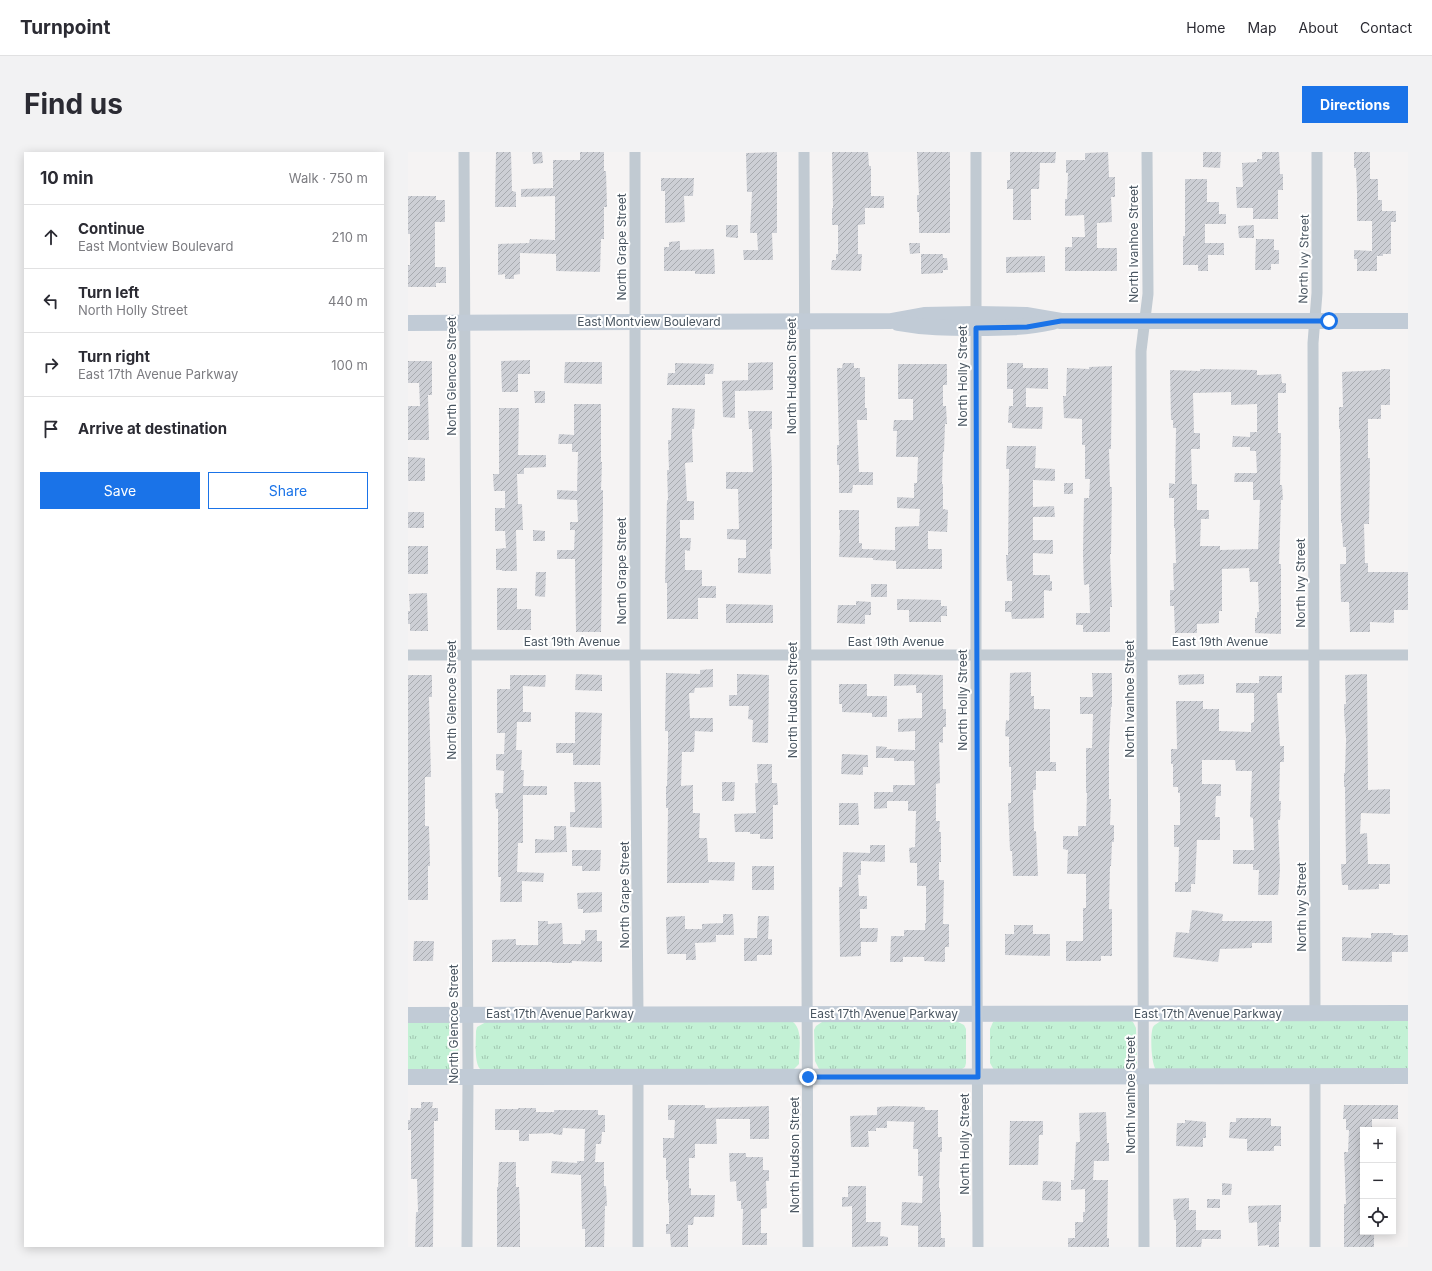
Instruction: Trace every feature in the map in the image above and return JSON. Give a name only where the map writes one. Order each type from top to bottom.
[{"type":"main road","name":"East Montview Boulevard","points":[[408,323],[891,321],[924,315],[1027,327],[1061,321],[1408,320]]},
{"type":"main road","name":"East 17th Avenue Parkway","points":[[408,1015],[1408,1013]]},
{"type":"main road","points":[[408,1077],[1408,1076]]},
{"type":"street","name":"North Glencoe Street","points":[[464,152],[468,1077],[467,1247]]},
{"type":"street","name":"North Grape Street","points":[[635,152],[635,654],[638,1014]]},
{"type":"street","name":"North Hudson Street","points":[[804,152],[808,1247]]},
{"type":"street","name":"North Holly Street","points":[[976,152],[978,1247]]},
{"type":"street","name":"North Ivanhoe Street","points":[[1144,1247],[1141,351],[1148,294],[1147,152]]},
{"type":"street","name":"North Ivy Street","points":[[1315,1014],[1313,343],[1317,293],[1317,152]]},
{"type":"street","name":"East 19th Avenue","points":[[408,655],[1408,655]]},
{"type":"street","points":[[1315,1076],[1315,1247]]},
{"type":"street","points":[[638,1077],[638,1247]]},
{"type":"green space","points":[[1129,1020],[1133,1022],[1136,1028],[1137,1064],[1133,1069],[994,1070],[990,1063],[990,1029],[993,1022]]},
{"type":"green space","points":[[1161,1021],[1408,1021],[1408,1070],[1156,1070],[1152,1056],[1152,1031],[1153,1027]]},
{"type":"green space","points":[[408,1022],[454,1022],[457,1025],[459,1062],[456,1069],[408,1071]]},
{"type":"green space","points":[[486,1022],[793,1022],[796,1025],[799,1035],[799,1064],[794,1069],[480,1069],[476,1057],[476,1031],[477,1027]]},
{"type":"green space","points":[[822,1022],[958,1022],[964,1025],[966,1029],[965,1067],[962,1069],[819,1069],[815,1061],[814,1030],[816,1026]]},
{"type":"building","points":[[496,152],[511,152],[512,191],[516,192],[516,207],[495,207]]},
{"type":"building","points":[[532,152],[542,152],[543,163],[533,164]]},
{"type":"building","points":[[580,152],[604,152],[607,207],[604,207],[604,239],[601,239],[600,272],[556,271],[556,254],[520,253],[520,274],[514,275],[514,279],[505,279],[505,274],[498,275],[498,244],[529,243],[530,239],[555,240],[555,196],[521,197],[521,189],[553,188],[553,160],[580,160]]},
{"type":"building","points":[[777,152],[777,233],[772,233],[773,260],[744,260],[743,250],[758,250],[757,233],[750,233],[752,192],[747,192],[746,153]]},
{"type":"building","points":[[832,152],[868,152],[869,166],[871,166],[871,196],[884,196],[884,208],[865,208],[865,224],[858,225],[858,254],[862,254],[861,271],[831,270],[832,260],[836,260],[836,254],[838,254],[838,225],[832,225]]},
{"type":"building","points":[[917,152],[950,152],[950,233],[919,233],[919,212],[917,212],[917,195],[919,195]]},
{"type":"building","points":[[1010,152],[1056,152],[1055,163],[1040,163],[1039,189],[1031,189],[1031,220],[1013,220],[1013,189],[1007,189],[1007,180],[1010,180]]},
{"type":"building","points":[[1108,152],[1109,177],[1115,177],[1115,197],[1111,197],[1112,222],[1097,223],[1097,248],[1117,248],[1117,271],[1065,271],[1065,247],[1072,247],[1072,237],[1085,237],[1084,215],[1065,216],[1068,173],[1066,173],[1066,160],[1085,160],[1085,153]]},
{"type":"building","points":[[1203,152],[1221,152],[1220,168],[1203,167]]},
{"type":"building","points":[[1262,152],[1279,152],[1280,174],[1283,174],[1283,190],[1278,190],[1278,219],[1253,219],[1253,208],[1237,208],[1236,187],[1243,187],[1242,163],[1257,162],[1257,159],[1262,159]]},
{"type":"building","points":[[1354,152],[1370,152],[1370,179],[1378,179],[1378,200],[1382,200],[1382,211],[1396,211],[1396,222],[1391,222],[1391,254],[1377,256],[1377,271],[1357,271],[1357,259],[1354,259],[1354,250],[1372,251],[1372,221],[1357,221],[1356,168],[1354,168]]},
{"type":"building","points":[[661,178],[694,178],[693,196],[684,196],[685,222],[665,223],[665,191],[661,191]]},
{"type":"building","points":[[1185,179],[1207,179],[1207,202],[1219,202],[1219,214],[1226,214],[1226,224],[1205,224],[1205,243],[1224,243],[1224,255],[1208,255],[1208,271],[1198,271],[1198,265],[1183,265],[1183,236],[1185,236]]},
{"type":"building","points":[[408,196],[436,196],[436,200],[445,200],[445,222],[435,222],[435,267],[446,267],[446,283],[436,283],[436,287],[408,287],[410,234],[408,234]]},
{"type":"building","points":[[726,225],[738,225],[738,238],[726,237]]},
{"type":"building","points":[[1254,225],[1254,238],[1239,238],[1238,226]]},
{"type":"building","points":[[1256,239],[1274,239],[1274,250],[1279,250],[1279,264],[1271,264],[1271,270],[1255,270]]},
{"type":"building","points":[[680,241],[680,250],[714,249],[715,274],[695,274],[695,271],[664,271],[664,247],[669,247],[669,242]]},
{"type":"building","points":[[909,243],[920,243],[920,253],[910,254]]},
{"type":"building","points":[[921,254],[943,254],[943,258],[947,258],[948,270],[943,270],[943,273],[921,274]]},
{"type":"building","points":[[1045,256],[1045,272],[1006,273],[1006,257]]},
{"type":"building","points":[[530,360],[530,374],[518,374],[518,392],[502,392],[501,361]]},
{"type":"building","points":[[408,361],[432,361],[432,395],[428,395],[429,440],[408,440],[408,406],[420,406],[419,383],[408,383]]},
{"type":"building","points":[[565,362],[602,362],[602,384],[564,383]]},
{"type":"building","points":[[773,362],[773,390],[735,391],[735,418],[723,417],[722,381],[748,380],[748,363]]},
{"type":"building","points":[[675,363],[714,364],[713,374],[705,374],[705,385],[667,385],[668,373],[675,373]]},
{"type":"building","points":[[843,363],[854,363],[854,368],[860,368],[860,377],[865,377],[865,408],[867,408],[867,420],[857,420],[859,472],[873,472],[873,485],[853,485],[852,493],[839,493],[839,465],[837,465],[837,445],[839,445],[837,368],[842,368]]},
{"type":"building","points":[[1007,363],[1023,363],[1023,368],[1048,368],[1048,389],[1026,388],[1026,407],[1043,407],[1042,429],[1012,428],[1012,423],[1008,423],[1009,406],[1013,406],[1013,389],[1007,389]]},
{"type":"building","points":[[898,364],[947,364],[947,385],[943,385],[943,406],[946,406],[947,424],[945,424],[942,484],[943,509],[948,510],[947,532],[928,531],[928,549],[942,549],[942,569],[896,569],[896,561],[873,560],[873,558],[839,557],[839,510],[859,510],[859,543],[862,543],[862,549],[895,550],[895,527],[919,526],[920,509],[897,508],[897,497],[914,498],[914,483],[917,483],[918,457],[896,457],[897,431],[893,431],[894,420],[913,420],[913,399],[898,399]]},
{"type":"building","points":[[1112,366],[1111,449],[1109,449],[1110,487],[1112,487],[1110,554],[1112,607],[1110,607],[1110,632],[1083,632],[1083,625],[1076,625],[1076,613],[1090,613],[1089,584],[1084,585],[1083,554],[1084,498],[1089,498],[1090,479],[1085,479],[1085,445],[1082,445],[1082,419],[1064,418],[1063,396],[1066,396],[1067,368],[1089,369],[1089,367]]},
{"type":"building","points":[[1200,369],[1257,370],[1257,375],[1281,374],[1282,383],[1286,383],[1286,393],[1278,393],[1278,433],[1281,433],[1280,485],[1282,485],[1283,500],[1281,500],[1279,564],[1281,564],[1281,634],[1255,633],[1255,618],[1257,618],[1257,612],[1259,612],[1258,582],[1250,582],[1249,568],[1222,569],[1222,611],[1219,611],[1219,623],[1197,624],[1197,633],[1175,633],[1174,606],[1170,606],[1170,590],[1174,590],[1173,563],[1176,563],[1174,498],[1169,498],[1169,483],[1175,484],[1176,428],[1173,428],[1173,420],[1171,420],[1170,370],[1200,371]],"holes":[[[1231,392],[1231,405],[1257,404],[1257,432],[1250,432],[1250,437],[1233,436],[1232,447],[1250,447],[1250,451],[1256,451],[1257,473],[1235,473],[1234,482],[1253,482],[1253,500],[1260,500],[1258,549],[1220,550],[1220,546],[1200,546],[1201,519],[1209,519],[1209,510],[1197,510],[1197,484],[1192,484],[1191,449],[1200,449],[1200,433],[1194,433],[1193,393]]]},
{"type":"building","points":[[1390,369],[1390,405],[1381,405],[1381,419],[1368,419],[1368,458],[1370,458],[1369,524],[1364,524],[1365,563],[1368,563],[1368,572],[1408,572],[1408,610],[1394,610],[1394,623],[1370,622],[1370,632],[1350,632],[1349,602],[1341,602],[1340,564],[1346,564],[1346,547],[1343,547],[1341,523],[1339,429],[1339,407],[1343,407],[1342,372]]},
{"type":"building","points":[[534,391],[545,391],[545,403],[535,403]]},
{"type":"building","points":[[574,404],[601,404],[601,490],[603,490],[603,509],[601,632],[576,632],[575,559],[557,559],[557,550],[574,550],[575,530],[570,530],[570,522],[578,522],[577,500],[557,499],[557,490],[577,491],[578,452],[572,452],[572,444],[558,444],[559,434],[574,435]]},
{"type":"building","points":[[499,408],[519,408],[518,455],[546,455],[546,467],[524,468],[524,474],[517,474],[518,504],[522,504],[523,530],[516,530],[517,571],[496,570],[496,549],[506,548],[505,531],[495,531],[495,508],[505,508],[505,491],[494,491],[493,474],[499,474]]},
{"type":"building","points":[[672,408],[695,409],[694,429],[692,429],[693,462],[685,463],[687,501],[694,501],[694,520],[680,520],[680,538],[691,538],[690,551],[685,550],[685,570],[702,570],[702,586],[716,586],[716,598],[698,598],[698,619],[667,619],[667,583],[665,583],[668,500],[667,470],[669,470],[668,440],[671,440]]},
{"type":"building","points":[[748,411],[772,411],[772,429],[770,429],[772,471],[772,549],[770,549],[771,574],[738,573],[738,558],[746,558],[746,540],[727,539],[727,529],[739,529],[738,489],[726,489],[726,472],[753,472],[752,429],[749,429]]},
{"type":"building","points":[[1007,446],[1036,446],[1035,468],[1055,469],[1055,481],[1033,480],[1033,507],[1054,506],[1055,517],[1033,517],[1033,540],[1053,540],[1053,554],[1033,553],[1033,575],[1050,575],[1050,581],[1052,581],[1052,591],[1044,590],[1044,618],[1012,619],[1011,612],[1005,612],[1005,601],[1012,601],[1012,581],[1007,581],[1006,555],[1008,555],[1009,469],[1006,469]]},
{"type":"building","points":[[408,457],[425,458],[425,481],[408,481]]},
{"type":"building","points":[[1064,483],[1073,483],[1073,494],[1064,494]]},
{"type":"building","points":[[408,512],[424,512],[424,528],[408,528]]},
{"type":"building","points":[[533,530],[545,531],[545,541],[533,541]]},
{"type":"building","points":[[408,546],[428,546],[428,574],[408,574]]},
{"type":"building","points":[[536,572],[546,572],[545,597],[535,596]]},
{"type":"building","points":[[871,584],[887,584],[887,597],[871,597]]},
{"type":"building","points":[[497,588],[517,588],[517,609],[531,609],[531,630],[497,630]]},
{"type":"building","points":[[427,593],[428,631],[410,631],[410,624],[408,624],[408,611],[410,611],[409,594]]},
{"type":"building","points":[[897,599],[941,600],[941,606],[947,606],[947,616],[941,616],[941,622],[909,622],[909,610],[897,610]]},
{"type":"building","points":[[856,601],[871,602],[871,615],[865,615],[865,624],[837,623],[838,605],[856,605]]},
{"type":"building","points":[[726,604],[773,605],[773,623],[726,623]]},
{"type":"building","points":[[713,669],[713,687],[695,688],[694,693],[689,693],[690,718],[713,718],[713,732],[695,731],[694,752],[682,752],[681,786],[693,785],[693,813],[700,813],[699,838],[707,838],[708,862],[735,862],[734,881],[709,880],[709,883],[667,883],[668,808],[666,808],[666,786],[668,731],[665,731],[666,673],[700,674],[700,670]]},
{"type":"building","points":[[1031,672],[1031,696],[1034,696],[1034,709],[1050,709],[1050,762],[1056,762],[1056,771],[1036,771],[1036,790],[1033,790],[1034,831],[1036,831],[1038,876],[1013,876],[1012,851],[1010,851],[1008,803],[1011,803],[1011,767],[1009,767],[1009,737],[1005,736],[1006,720],[1009,721],[1010,673]]},
{"type":"building","points":[[1092,673],[1112,673],[1112,707],[1109,748],[1109,799],[1111,799],[1110,825],[1114,825],[1114,842],[1112,842],[1110,866],[1109,909],[1112,909],[1112,956],[1101,956],[1101,961],[1066,961],[1066,941],[1083,941],[1083,908],[1086,908],[1086,874],[1067,874],[1068,850],[1063,849],[1063,836],[1078,836],[1078,826],[1086,826],[1086,748],[1092,748],[1093,714],[1080,714],[1080,697],[1093,697]]},
{"type":"building","points":[[576,674],[602,675],[602,691],[575,690]]},
{"type":"building","points":[[737,674],[769,675],[768,743],[752,742],[753,720],[748,719],[749,706],[729,706],[729,695],[737,695]]},
{"type":"building","points":[[894,674],[943,675],[943,709],[946,709],[946,727],[943,727],[943,743],[939,742],[940,783],[936,784],[936,821],[940,821],[939,832],[941,832],[941,862],[939,862],[939,880],[944,880],[943,924],[949,924],[949,947],[945,947],[945,962],[924,961],[924,957],[903,957],[903,962],[890,962],[891,936],[904,936],[904,930],[925,930],[926,923],[926,886],[917,886],[917,863],[910,863],[909,848],[915,847],[916,811],[908,811],[908,801],[887,801],[887,808],[874,809],[874,792],[893,792],[893,785],[915,785],[914,761],[894,761],[894,758],[876,758],[876,746],[887,747],[886,749],[915,750],[915,731],[898,732],[898,719],[922,718],[922,693],[916,693],[916,685],[894,686]]},
{"type":"building","points":[[1204,674],[1204,684],[1179,685],[1178,675]]},
{"type":"building","points":[[1367,674],[1368,790],[1390,789],[1390,814],[1361,813],[1360,834],[1367,833],[1368,864],[1390,864],[1390,884],[1379,884],[1379,889],[1348,890],[1348,885],[1342,885],[1341,864],[1346,864],[1344,787],[1346,739],[1344,712],[1344,704],[1346,704],[1345,675]]},
{"type":"building","points":[[408,675],[432,675],[432,697],[429,697],[431,777],[425,777],[425,826],[429,826],[430,866],[428,866],[428,900],[408,900]]},
{"type":"building","points":[[510,675],[546,675],[545,687],[523,686],[523,712],[531,712],[531,722],[517,722],[516,750],[522,750],[521,770],[524,770],[523,786],[547,786],[547,795],[523,795],[523,843],[518,843],[517,872],[544,873],[543,882],[522,881],[522,902],[500,902],[501,877],[498,877],[498,809],[496,809],[495,793],[503,793],[504,771],[496,770],[496,754],[504,754],[505,733],[497,733],[497,689],[510,689]]},
{"type":"building","points":[[1259,676],[1282,676],[1282,693],[1277,693],[1280,746],[1284,746],[1284,762],[1280,762],[1279,801],[1281,801],[1280,820],[1278,820],[1280,870],[1278,895],[1258,895],[1259,870],[1253,870],[1253,864],[1233,864],[1233,850],[1254,850],[1253,818],[1250,817],[1252,771],[1236,771],[1235,760],[1202,760],[1202,784],[1221,784],[1221,796],[1216,796],[1215,817],[1220,817],[1220,840],[1197,840],[1195,884],[1191,884],[1191,892],[1175,892],[1175,882],[1178,882],[1179,847],[1174,847],[1174,825],[1180,825],[1180,793],[1178,793],[1178,787],[1173,787],[1173,764],[1171,764],[1171,749],[1177,749],[1176,701],[1203,701],[1203,709],[1219,709],[1219,731],[1251,732],[1251,723],[1254,722],[1254,693],[1236,693],[1236,683],[1259,683]]},
{"type":"building","points":[[839,684],[867,684],[867,696],[887,696],[887,717],[872,717],[872,713],[842,712],[842,704],[839,704]]},
{"type":"building","points":[[575,712],[602,713],[600,765],[573,765],[573,753],[556,753],[556,743],[575,743]]},
{"type":"building","points":[[842,754],[868,755],[868,767],[863,767],[863,775],[841,774]]},
{"type":"building","points":[[757,764],[772,764],[772,783],[777,783],[778,805],[773,805],[773,839],[760,839],[760,834],[750,834],[750,832],[735,832],[734,814],[756,813],[755,783],[758,783]]},
{"type":"building","points":[[574,782],[601,782],[602,828],[570,827],[570,812],[575,812]]},
{"type":"building","points":[[722,782],[735,782],[734,801],[722,801]]},
{"type":"building","points":[[839,803],[858,803],[859,825],[839,825]]},
{"type":"building","points":[[554,826],[566,826],[567,852],[535,853],[535,839],[554,840]]},
{"type":"building","points":[[870,845],[885,845],[885,862],[861,861],[861,875],[858,875],[859,896],[867,896],[867,909],[860,909],[860,928],[878,928],[877,942],[861,942],[861,956],[840,957],[839,887],[842,887],[843,852],[870,853]]},
{"type":"building","points":[[572,850],[601,850],[600,871],[582,871],[582,866],[572,866]]},
{"type":"building","points":[[752,866],[774,866],[774,890],[752,890]]},
{"type":"building","points":[[602,892],[602,912],[583,913],[583,909],[578,909],[577,893]]},
{"type":"building","points":[[1192,910],[1223,914],[1222,921],[1272,921],[1272,943],[1252,943],[1252,948],[1220,949],[1218,962],[1173,957],[1176,932],[1189,933]]},
{"type":"building","points":[[723,914],[733,914],[734,935],[716,935],[716,942],[695,943],[696,960],[686,960],[686,954],[667,954],[666,917],[685,916],[685,929],[702,929],[702,924],[723,923]]},
{"type":"building","points":[[758,916],[769,916],[768,939],[772,939],[772,955],[757,955],[757,961],[744,961],[744,938],[757,938]]},
{"type":"building","points":[[538,921],[548,921],[548,924],[562,923],[563,944],[581,944],[581,940],[585,941],[585,930],[597,930],[597,941],[602,941],[602,962],[492,962],[492,940],[516,939],[516,945],[538,945]]},
{"type":"building","points":[[1014,925],[1033,925],[1033,934],[1050,934],[1050,956],[1005,955],[1005,934],[1014,934]]},
{"type":"building","points":[[1371,933],[1408,935],[1408,952],[1392,952],[1392,962],[1342,961],[1342,937],[1371,938]]},
{"type":"building","points":[[414,941],[434,941],[433,961],[413,961]]},
{"type":"building","points":[[421,1102],[433,1102],[432,1108],[438,1108],[438,1121],[434,1121],[433,1247],[415,1247],[416,1212],[418,1212],[417,1179],[411,1179],[411,1130],[408,1130],[408,1120],[410,1120],[411,1108],[421,1108]]},
{"type":"building","points":[[668,1105],[705,1105],[705,1108],[769,1106],[769,1139],[750,1139],[750,1119],[716,1119],[717,1144],[695,1144],[695,1158],[689,1158],[689,1188],[691,1188],[691,1195],[715,1195],[714,1217],[694,1217],[693,1225],[688,1225],[688,1247],[671,1247],[670,1234],[666,1234],[666,1224],[669,1224],[669,1203],[668,1180],[666,1180],[666,1158],[663,1158],[663,1138],[674,1138],[675,1120],[668,1120]]},
{"type":"building","points":[[1344,1105],[1398,1105],[1398,1119],[1372,1119],[1372,1127],[1360,1127],[1360,1235],[1374,1235],[1374,1247],[1344,1247],[1344,1204],[1346,1204],[1344,1152],[1348,1152],[1349,1130],[1346,1130],[1346,1119],[1343,1119]]},
{"type":"building","points":[[877,1107],[925,1107],[925,1110],[938,1110],[938,1137],[942,1137],[939,1188],[941,1238],[945,1238],[945,1247],[918,1247],[918,1226],[901,1225],[902,1202],[922,1203],[923,1176],[918,1176],[918,1149],[913,1149],[914,1122],[887,1121],[887,1128],[876,1128],[876,1131],[868,1131],[869,1147],[851,1147],[850,1116],[877,1115]]},
{"type":"building","points":[[536,1108],[536,1112],[554,1112],[554,1110],[598,1110],[598,1115],[605,1115],[605,1132],[602,1132],[601,1144],[596,1144],[595,1162],[604,1162],[604,1186],[606,1186],[607,1206],[605,1206],[604,1247],[585,1247],[585,1229],[582,1229],[581,1175],[551,1173],[552,1161],[577,1163],[577,1161],[584,1161],[585,1129],[563,1128],[562,1135],[553,1133],[529,1134],[529,1141],[519,1141],[519,1130],[495,1130],[495,1109]]},
{"type":"building","points":[[1106,1112],[1109,1161],[1094,1161],[1093,1180],[1108,1180],[1107,1238],[1109,1238],[1109,1247],[1068,1247],[1068,1238],[1075,1238],[1075,1222],[1083,1222],[1083,1212],[1085,1212],[1085,1189],[1071,1190],[1071,1180],[1074,1180],[1076,1142],[1080,1142],[1079,1113]]},
{"type":"building","points":[[1236,1118],[1271,1118],[1271,1126],[1281,1126],[1281,1146],[1274,1146],[1274,1151],[1247,1151],[1247,1139],[1229,1138],[1230,1122],[1236,1122]]},
{"type":"building","points":[[1185,1120],[1206,1122],[1206,1138],[1203,1138],[1203,1147],[1176,1146],[1177,1123],[1185,1123]]},
{"type":"building","points":[[1010,1121],[1043,1121],[1043,1135],[1039,1135],[1038,1165],[1009,1165]]},
{"type":"building","points":[[729,1153],[746,1153],[746,1157],[763,1157],[763,1170],[769,1170],[769,1181],[766,1181],[767,1208],[761,1209],[761,1233],[767,1233],[767,1245],[742,1245],[743,1209],[741,1209],[741,1201],[737,1201],[736,1181],[730,1182]]},
{"type":"building","points":[[499,1162],[516,1162],[516,1187],[519,1187],[520,1247],[497,1247],[497,1187]]},
{"type":"building","points":[[1043,1181],[1061,1182],[1061,1201],[1042,1200]]},
{"type":"building","points":[[1222,1183],[1232,1184],[1231,1195],[1222,1195]]},
{"type":"building","points":[[848,1186],[866,1186],[866,1222],[881,1222],[880,1236],[888,1237],[888,1246],[852,1247],[852,1206],[842,1207],[842,1197],[848,1197]]},
{"type":"building","points":[[1189,1198],[1189,1210],[1196,1210],[1196,1230],[1221,1230],[1221,1239],[1202,1239],[1201,1247],[1176,1247],[1176,1220],[1174,1220],[1173,1199]]},
{"type":"building","points":[[1207,1199],[1220,1199],[1220,1208],[1207,1208]]},
{"type":"building","points":[[1281,1205],[1279,1247],[1269,1247],[1269,1245],[1258,1246],[1257,1222],[1249,1223],[1248,1206]]},
{"type":"route","points":[[808,1077],[978,1077],[976,328],[1020,328],[1061,321],[1329,321]]}]
